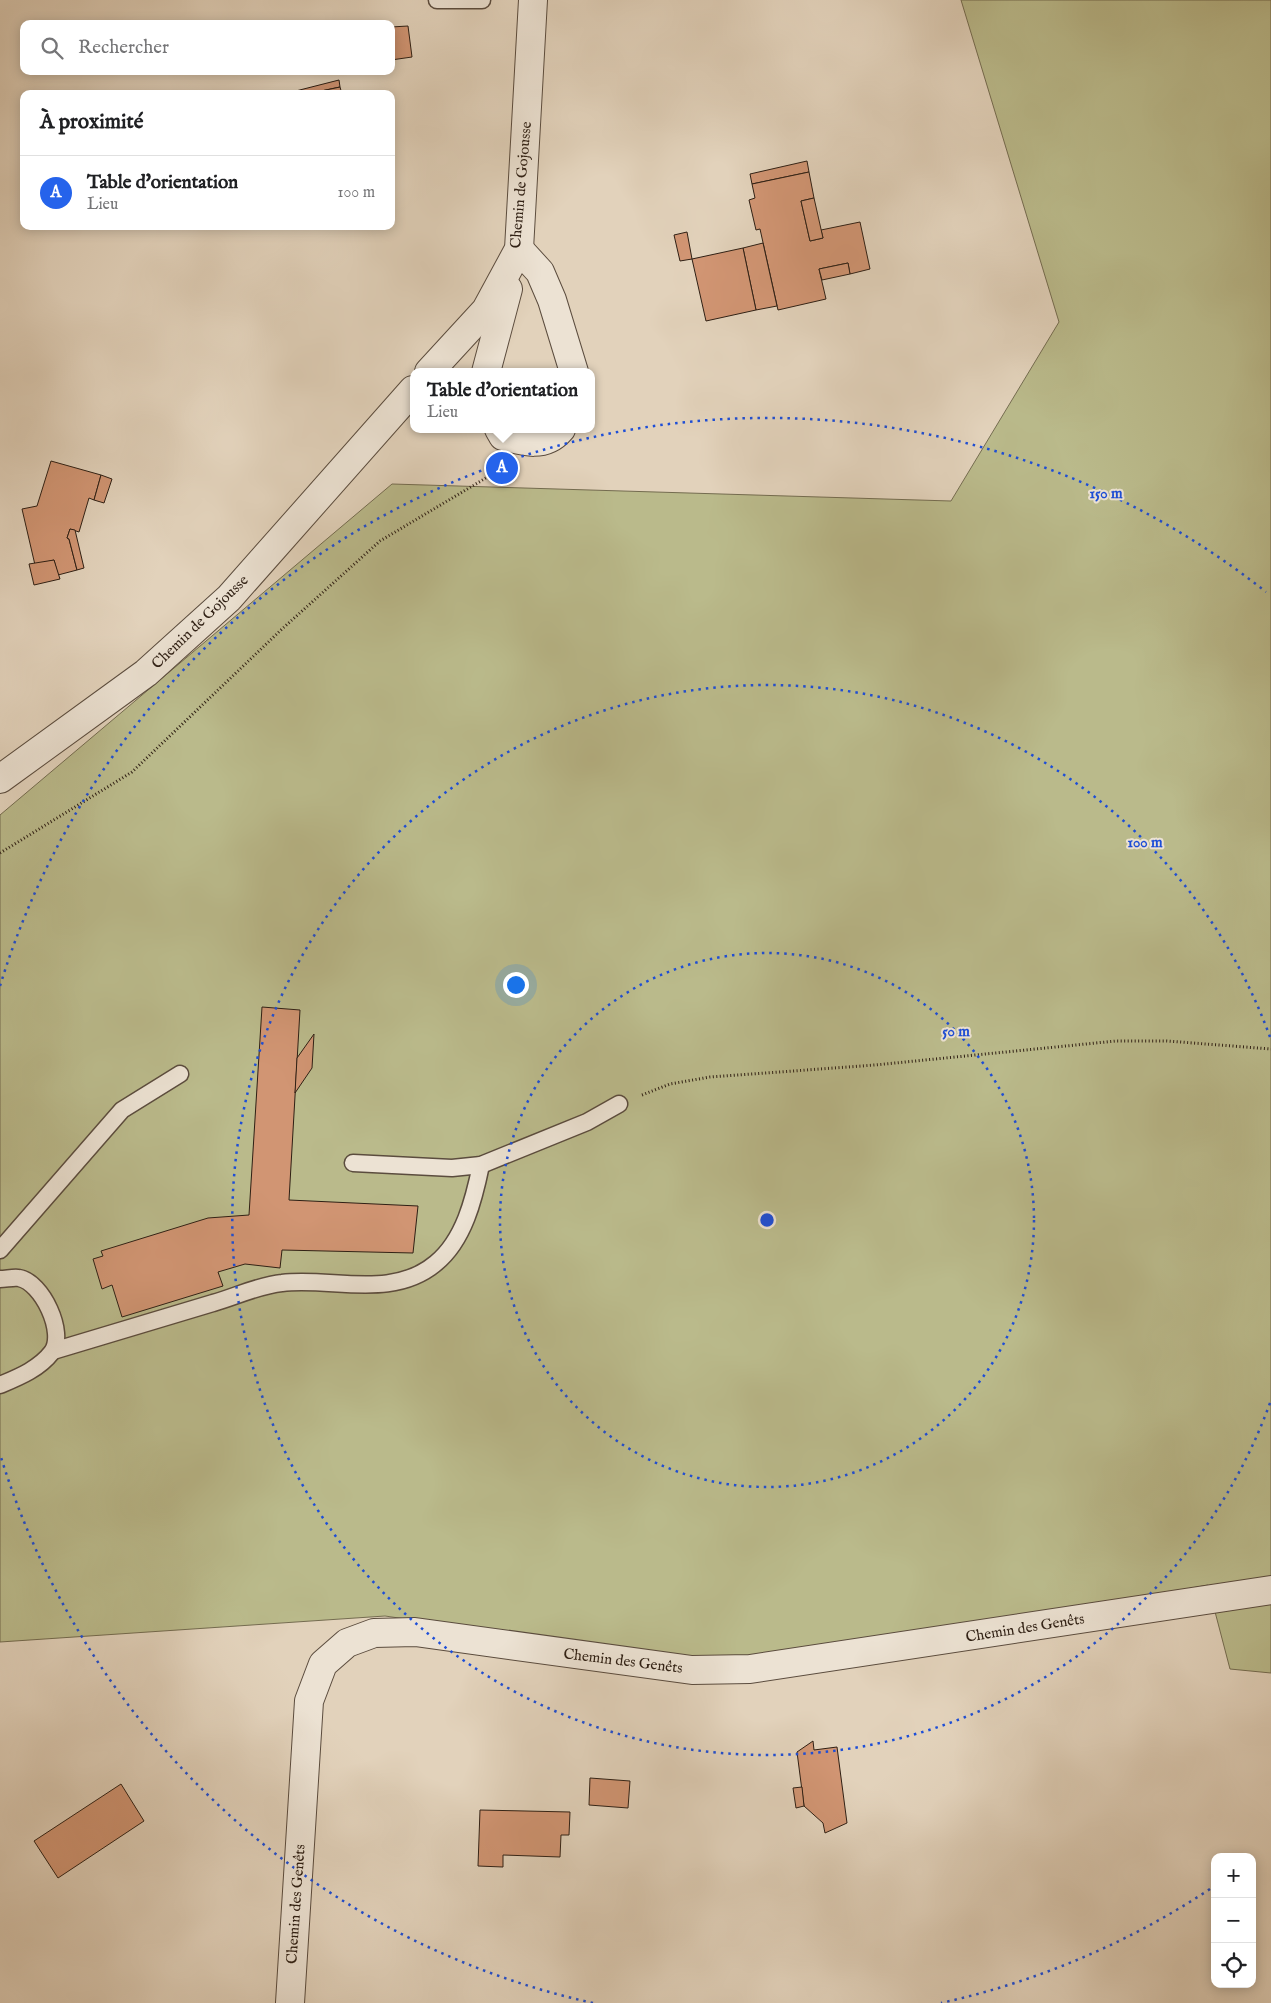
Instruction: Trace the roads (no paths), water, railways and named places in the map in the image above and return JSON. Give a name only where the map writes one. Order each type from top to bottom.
[{"type":"street","name":"Chemin de Gojousse","points":[[433,368],[486,310],[518,249],[533,0]]},
{"type":"street","points":[[487,368],[518,249]]},
{"type":"street","points":[[518,249],[540,272],[552,300],[573,368]]},
{"type":"street","name":"Chemin de Gojousse","points":[[0,779],[146,673],[230,598],[410,393]]},
{"type":"street","points":[[501,433],[503,436],[529,444],[555,436],[558,433]]},
{"type":"street","name":"Chemin des Genêts","points":[[290,2003],[309,1701],[323,1664],[347,1643],[374,1633],[415,1632],[664,1667],[692,1670],[750,1669],[1271,1590]]},
{"type":"lane","points":[[437,0],[482,0]]},
{"type":"lane","points":[[0,1250],[122,1110],[180,1074]]},
{"type":"lane","points":[[353,1163],[452,1168],[481,1165],[587,1122],[618,1104]]},
{"type":"lane","points":[[0,1385],[29,1373],[53,1351],[280,1283],[324,1282],[376,1286],[409,1278],[436,1263],[458,1235],[472,1207],[481,1165]]},
{"type":"lane","points":[[0,1279],[20,1278],[37,1288],[49,1307],[57,1333],[53,1351]]},
{"type":"place","name":"Table d'orientation","points":[[502,468]]}]
